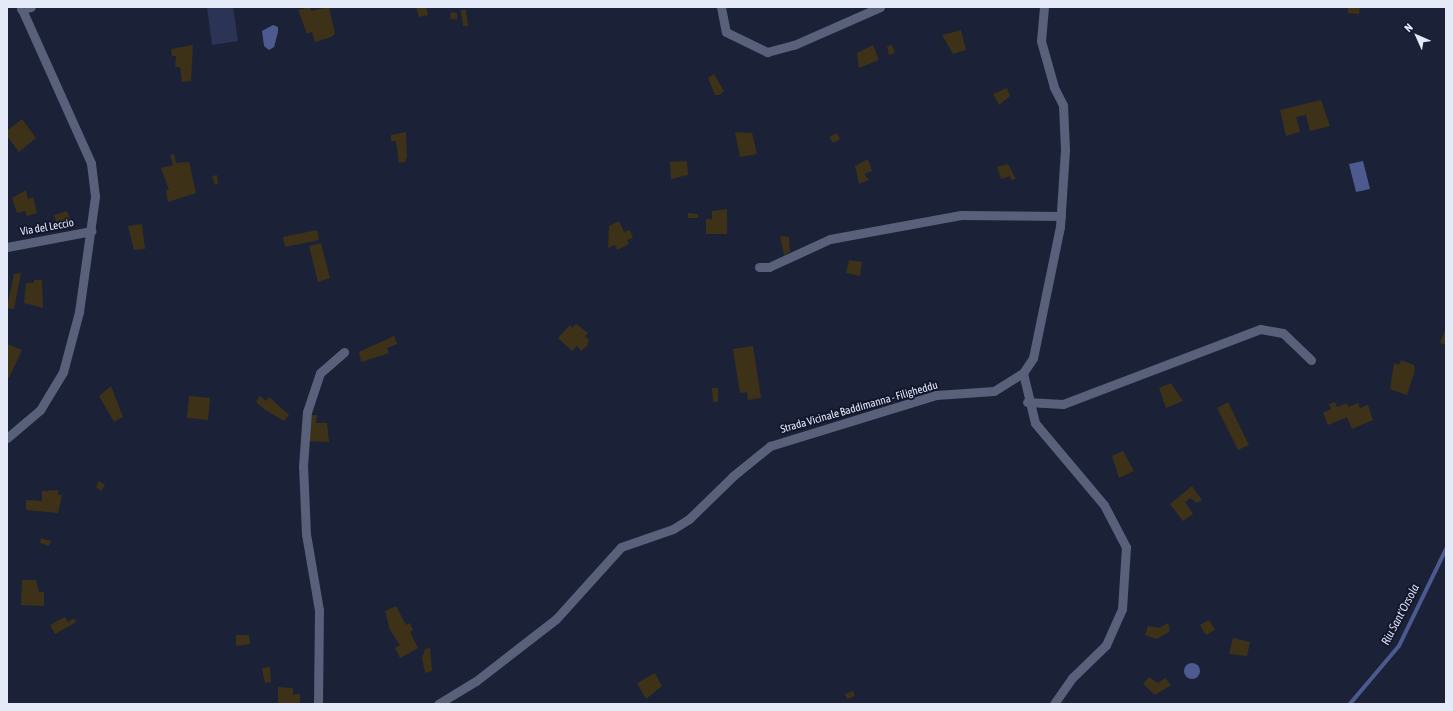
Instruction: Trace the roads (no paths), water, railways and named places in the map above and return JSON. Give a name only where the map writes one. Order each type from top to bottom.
[{"type":"street","points":[[7,438],[40,410],[63,372],[80,312],[92,231],[95,196],[91,163],[21,8],[31,7]]},
{"type":"street","points":[[721,7],[726,32],[767,52],[794,45],[880,7]]},
{"type":"street","name":"Strada Vicinale Baddimanna - Filigheddu","points":[[438,704],[476,681],[556,619],[621,547],[673,529],[689,519],[733,476],[770,446],[936,395],[994,390],[1023,373],[1033,358],[1061,216],[1063,105],[1054,87],[1041,41],[1044,7]]},
{"type":"street","points":[[759,267],[769,267],[830,239],[960,215],[1061,216]]},
{"type":"street","name":"Via del Leccio","points":[[7,247],[92,231]]},
{"type":"street","points":[[1027,402],[1063,404],[1260,329],[1283,332],[1311,360]]},
{"type":"street","points":[[318,704],[319,610],[306,534],[303,466],[307,412],[320,373],[344,352]]},
{"type":"street","points":[[1023,373],[1027,402],[1035,423],[1104,505],[1126,547],[1122,609],[1106,645],[1072,678],[1054,704]]},
{"type":"waterway","name":"Riu Sant'Orsola","points":[[1350,704],[1399,646],[1446,549]]}]
